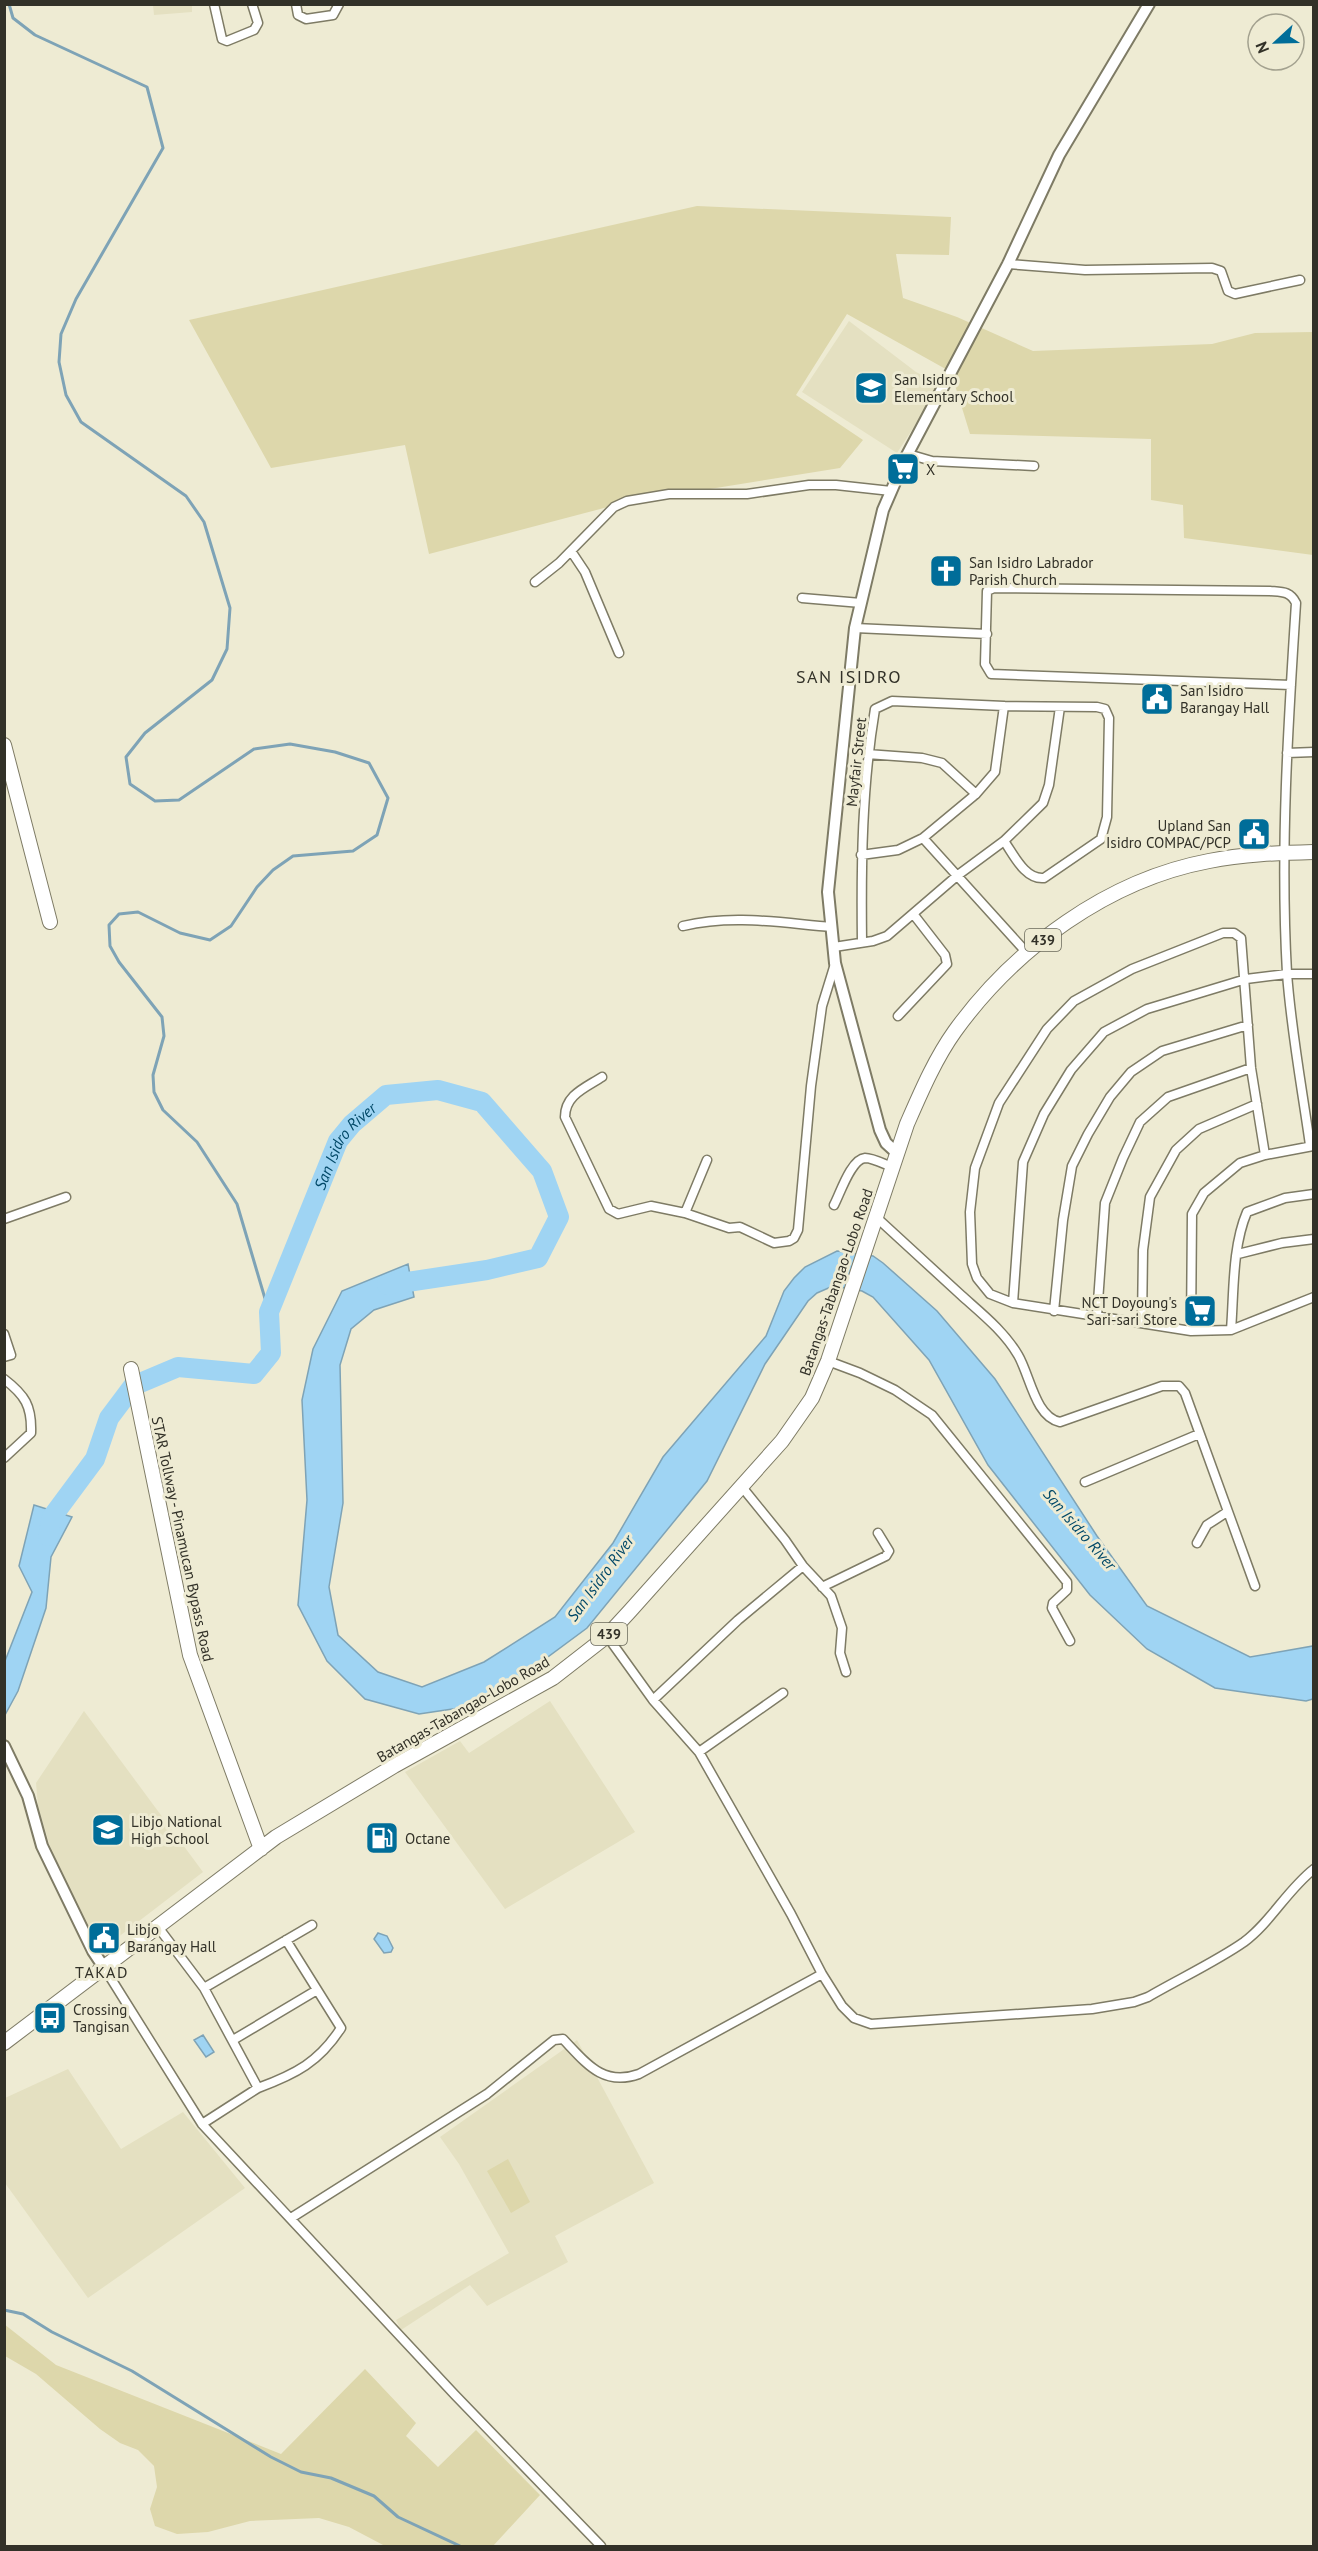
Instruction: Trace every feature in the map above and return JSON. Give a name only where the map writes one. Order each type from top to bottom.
[{"type":"main road","points":[[4,745],[50,922]]},
{"type":"main road","name":"Batangas-Tabangao-Lobo Road","points":[[261,1849],[276,1837],[394,1766],[553,1678],[607,1636],[782,1441],[813,1398],[828,1361],[892,1167],[920,1094],[955,1032],[985,995],[1027,953],[1085,909],[1147,879],[1209,861],[1314,852]]},
{"type":"main road","name":"STAR Tollway - Pinamucan Bypass Road","points":[[131,1369],[139,1417],[190,1655],[261,1849]]},
{"type":"main road","name":"439","points":[[4,2043],[261,1849]]},
{"type":"street","points":[[214,4],[222,39],[227,41],[254,30],[258,23],[252,4]]},
{"type":"street","points":[[296,4],[298,15],[306,19],[333,15],[339,4]]},
{"type":"street","points":[[897,1153],[886,1143],[880,1130],[835,963],[828,892],[855,628],[883,510],[908,454],[1008,264],[1059,155],[1149,4]]},
{"type":"street","points":[[1008,264],[1086,270],[1212,268],[1221,271],[1228,291],[1235,294],[1300,280]]},
{"type":"street","points":[[908,454],[932,461],[1034,466]]},
{"type":"street","points":[[535,582],[571,551],[614,507],[637,499],[669,494],[747,494],[809,484],[891,491]]},
{"type":"street","points":[[571,551],[585,572],[619,653]]},
{"type":"street","points":[[1191,1331],[1192,1214],[1204,1193],[1240,1163],[1312,1145],[1287,974],[1285,853],[1287,753],[1296,603],[1293,596],[1287,592],[994,588],[987,591],[985,664],[991,674],[1291,685]]},
{"type":"street","points":[[802,598],[861,603]]},
{"type":"street","points":[[855,628],[987,634]]},
{"type":"street","name":"Mayfair Street","points":[[861,942],[861,855],[867,754],[875,709],[880,705],[892,701],[1105,709],[1109,718],[1107,817],[1101,839],[1044,878],[1036,879],[1027,873],[1004,841]]},
{"type":"street","points":[[861,855],[898,850],[923,838],[976,794],[995,772],[1004,706]]},
{"type":"street","points":[[834,947],[887,936],[958,875],[1004,841],[1043,803],[1049,785],[1060,707]]},
{"type":"street","points":[[1287,753],[1314,752]]},
{"type":"street","points":[[867,754],[922,758],[942,763],[976,794]]},
{"type":"street","points":[[923,838],[1027,953]]},
{"type":"street","points":[[898,1016],[947,964],[945,955],[914,915]]},
{"type":"street","points":[[683,926],[710,920],[732,919],[832,927]]},
{"type":"street","points":[[1265,1155],[1251,1068],[1246,979],[1241,938],[1234,933],[1223,933],[1122,974],[1074,1001],[1047,1029],[999,1103],[975,1168],[970,1212],[972,1264],[977,1278],[990,1293],[1013,1303],[1191,1331],[1231,1330],[1314,1297]]},
{"type":"street","points":[[602,1077],[572,1096],[565,1107],[565,1117],[609,1209],[618,1214],[651,1206],[685,1213],[729,1228],[740,1227],[774,1242],[789,1240],[797,1234],[811,1086],[822,1006],[835,963]]},
{"type":"street","points":[[1013,1303],[1023,1162],[1044,1114],[1071,1070],[1104,1032],[1147,1009],[1246,979],[1287,974],[1314,974]]},
{"type":"street","points":[[1054,1311],[1063,1220],[1072,1166],[1110,1097],[1131,1072],[1162,1051],[1248,1025]]},
{"type":"street","points":[[1097,1316],[1105,1203],[1122,1158],[1140,1122],[1168,1096],[1251,1068]]},
{"type":"street","points":[[1142,1323],[1143,1251],[1150,1197],[1176,1150],[1199,1129],[1257,1104]]},
{"type":"street","points":[[834,1205],[853,1167],[860,1159],[867,1158],[892,1167]]},
{"type":"street","points":[[685,1213],[707,1160]]},
{"type":"street","points":[[1231,1330],[1242,1224],[1247,1212],[1284,1198],[1314,1194]]},
{"type":"street","points":[[4,1220],[66,1197]]},
{"type":"street","points":[[876,1217],[998,1329],[1018,1355],[1047,1416],[1053,1420],[1060,1422],[1162,1386],[1179,1386],[1185,1393],[1255,1586]]},
{"type":"street","points":[[1238,1254],[1282,1243],[1314,1239]]},
{"type":"street","points":[[4,1334],[11,1355],[4,1357]]},
{"type":"street","points":[[828,1361],[895,1390],[932,1415],[1067,1582],[1067,1590],[1053,1603],[1052,1608],[1070,1641]]},
{"type":"street","points":[[4,1379],[22,1393],[32,1417],[31,1433],[4,1458]]},
{"type":"street","points":[[1085,1482],[1199,1434]]},
{"type":"street","points":[[742,1487],[785,1539],[803,1566],[831,1596],[840,1617],[842,1628],[840,1653],[846,1672]]},
{"type":"street","points":[[1197,1543],[1207,1525],[1227,1512]]},
{"type":"street","points":[[822,1587],[886,1556],[889,1551],[878,1533]]},
{"type":"street","points":[[654,1700],[738,1620],[803,1566]]},
{"type":"street","points":[[607,1636],[654,1700],[699,1752],[791,1914],[822,1974],[848,2012],[854,2018],[871,2024],[1092,2009],[1134,2002],[1244,1942],[1269,1917],[1298,1882],[1314,1869]]},
{"type":"street","points":[[699,1752],[783,1693]]},
{"type":"street","points":[[4,1746],[28,1796],[42,1846],[93,1951],[202,2124],[454,2395],[601,2547]]},
{"type":"street","points":[[204,1988],[312,1925]]},
{"type":"street","points":[[158,1926],[204,1988],[258,2088]]},
{"type":"street","points":[[202,2124],[258,2088],[307,2065],[327,2050],[341,2028],[286,1940]]},
{"type":"street","points":[[291,2218],[487,2094],[554,2040],[563,2039],[604,2076],[626,2079],[822,1974]]},
{"type":"street","points":[[233,2040],[318,1990]]},
{"type":"shaded area","points":[[153,5],[192,5],[192,12],[154,15]]},
{"type":"shaded area","points":[[697,206],[951,217],[949,255],[896,254],[903,298],[957,317],[1033,351],[1212,344],[1255,333],[1313,332],[1313,555],[1184,538],[1183,505],[1151,500],[1151,439],[970,434],[951,372],[847,314],[796,395],[863,440],[840,468],[623,503],[429,554],[405,445],[271,468],[189,320]]},
{"type":"shaded area","name":"San Isidro Elementary School","points":[[849,321],[916,372],[941,385],[897,453],[802,392]]},
{"type":"shaded area","points":[[550,1701],[635,1832],[505,1909],[405,1772],[460,1741],[469,1753]]},
{"type":"shaded area","name":"Libjo National High School","points":[[84,1711],[203,1872],[100,1951],[52,1853],[38,1806],[36,1783]]},
{"type":"shaded area","points":[[577,2040],[654,2183],[555,2236],[568,2262],[487,2306],[470,2285],[401,2330],[396,2320],[509,2253],[459,2164],[440,2137]]},
{"type":"shaded area","points":[[68,2069],[121,2149],[183,2112],[245,2188],[88,2298],[5,2183],[5,2098]]},
{"type":"shaded area","points":[[508,2159],[530,2202],[511,2213],[487,2171]]},
{"type":"shaded area","points":[[4,2324],[56,2365],[281,2454],[365,2369],[416,2423],[406,2436],[438,2467],[476,2430],[540,2495],[493,2546],[385,2546],[349,2527],[319,2518],[250,2521],[208,2532],[177,2534],[155,2526],[150,2509],[157,2487],[154,2466],[138,2450],[120,2443],[100,2429],[36,2374],[5,2356]]},
{"type":"water","points":[[837,1251],[873,1256],[937,1311],[995,1379],[1097,1536],[1147,1606],[1250,1657],[1313,1646],[1313,1699],[1306,1701],[1215,1688],[1147,1649],[1090,1595],[988,1465],[929,1360],[873,1297],[862,1291],[833,1286],[817,1293],[808,1301],[765,1364],[707,1481],[587,1628],[522,1676],[466,1707],[419,1714],[365,1699],[327,1661],[298,1605],[307,1500],[302,1400],[313,1349],[342,1291],[408,1264],[414,1297],[374,1310],[351,1329],[340,1365],[343,1503],[329,1587],[338,1635],[378,1672],[422,1687],[484,1662],[555,1617],[613,1543],[663,1457],[766,1336],[784,1291],[794,1278],[805,1267]]},
{"type":"water","points":[[34,1505],[72,1517],[51,1557],[46,1608],[18,1691],[5,1715],[5,1661],[32,1592],[19,1566]]},
{"type":"water","points":[[378,1933],[387,1936],[393,1948],[391,1952],[384,1953],[374,1939]]},
{"type":"water","points":[[203,2035],[214,2052],[206,2057],[194,2040]]},
{"type":"waterway","points":[[9,4],[13,18],[35,35],[147,87],[163,148],[76,299],[61,334],[59,362],[66,395],[81,422],[186,496],[204,522],[230,608],[227,649],[212,680],[145,733],[126,757],[130,784],[155,801],[179,800],[254,749],[290,744],[335,752],[369,763],[388,798],[377,835],[353,851],[293,856],[273,870],[257,887],[231,926],[210,940],[180,933],[138,912],[119,914],[109,925],[110,946],[119,962],[162,1017],[164,1036],[153,1075],[154,1092],[163,1110],[197,1142],[237,1204],[269,1312]]},
{"type":"waterway","name":"San Isidro River","points":[[48,1536],[52,1517],[95,1459],[109,1418],[133,1386],[178,1367],[254,1374],[271,1353],[269,1312],[338,1141],[352,1124],[386,1095],[438,1090],[482,1102],[542,1171],[559,1217],[538,1258],[487,1270],[387,1285]]},
{"type":"waterway","points":[[4,2310],[23,2314],[52,2332],[132,2371],[271,2457],[301,2472],[331,2478],[374,2496],[398,2517],[460,2546]]},
{"type":"place","name":"San Isidro Elementary School","points":[[871,388]]},
{"type":"place","name":"X","points":[[903,469]]},
{"type":"place","name":"San Isidro Labrador Parish Church","points":[[946,571]]},
{"type":"place","name":"San Isidro Barangay Hall","points":[[1157,699]]},
{"type":"place","name":"Upland San Isidro COMPAC/PCP","points":[[1254,834]]},
{"type":"place","name":"NCT Doyoung's Sari-sari Store","points":[[1200,1311]]},
{"type":"place","name":"Libjo National High School","points":[[108,1830]]},
{"type":"place","name":"Octane","points":[[382,1838]]},
{"type":"place","name":"Libjo Barangay Hall","points":[[104,1938]]},
{"type":"place","name":"Crossing Tangisan","points":[[50,2018]]},
{"type":"district","name":"SAN ISIDRO","points":[[849,676]]},
{"type":"district","name":"TAKAD","points":[[102,1972]]}]
